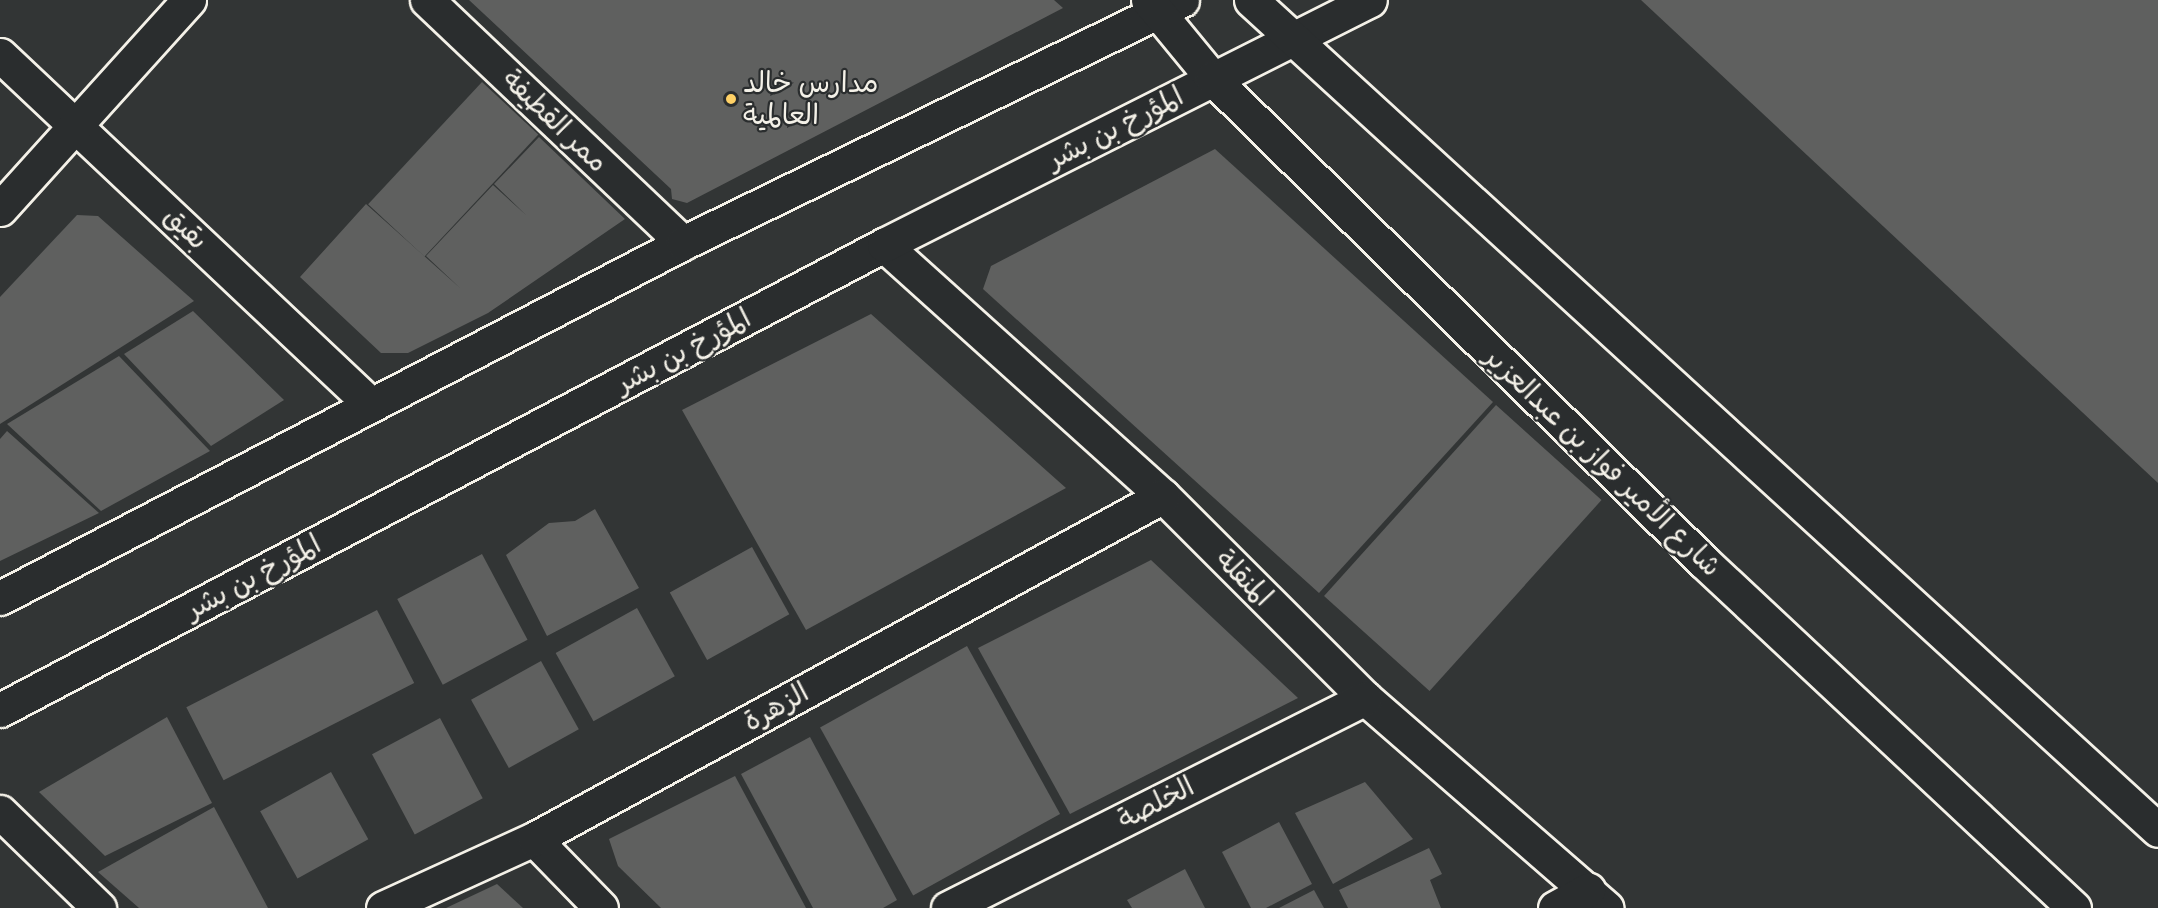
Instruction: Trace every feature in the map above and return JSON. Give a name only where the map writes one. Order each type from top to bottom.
[{"type":"street","points":[[0,209],[189,0]]},
{"type":"street","name":"ممر القطيفة","points":[[427,0],[682,243]]},
{"type":"street","points":[[1251,0],[2158,830]]},
{"type":"street","name":"المؤرخ بن بشر","points":[[0,710],[884,245],[1370,0]]},
{"type":"street","points":[[0,598],[369,403],[682,243],[1163,3]]},
{"type":"street","name":"شارع الأمير فواز بن عبدالعزير","points":[[1163,3],[1212,78],[1703,561],[2074,908]]},
{"type":"street","name":"بقيق","points":[[0,56],[76,123],[369,403]]},
{"type":"street","name":"المنقلة","points":[[884,245],[1163,496],[1365,698],[1598,899]]},
{"type":"street","name":"الزهرة","points":[[383,908],[534,839],[1163,496]]},
{"type":"street","name":"الخلصة","points":[[948,908],[1365,698]]},
{"type":"street","points":[[0,812],[99,908]]},
{"type":"street","points":[[534,839],[601,908]]},
{"type":"street","points":[[1555,908],[1598,899]]},
{"type":"building","name":"مدارس خالد العالمية","points":[[469,0],[1054,0],[1063,8],[687,203],[672,199],[671,189]]},
{"type":"building","points":[[1641,0],[2158,0],[2158,483]]},
{"type":"building","points":[[482,82],[538,135],[424,257],[368,204]]},
{"type":"building","points":[[539,137],[625,219],[488,313],[408,353],[381,353],[300,277],[366,204],[460,288],[426,256],[493,185],[526,215],[494,184]]},
{"type":"building","points":[[1215,149],[1493,402],[1319,593],[983,289],[991,266]]},
{"type":"building","points":[[77,215],[98,216],[194,301],[0,424],[0,297]]},
{"type":"building","points":[[193,311],[284,400],[211,446],[124,354]]},
{"type":"building","points":[[871,314],[1066,488],[806,630],[682,410]]},
{"type":"building","points":[[119,356],[210,451],[101,511],[7,424]]},
{"type":"building","points":[[1496,405],[1602,500],[1430,691],[1324,596]]},
{"type":"building","points":[[7,431],[99,513],[0,561],[0,439]]},
{"type":"building","points":[[595,509],[639,588],[547,636],[506,555],[549,523],[575,521]]},
{"type":"building","points":[[752,547],[789,614],[707,660],[670,593]]},
{"type":"building","points":[[482,554],[528,640],[443,685],[397,599]]},
{"type":"building","points":[[1151,560],[1298,698],[1070,814],[978,648]]},
{"type":"building","points":[[637,608],[675,676],[593,721],[556,653]]},
{"type":"building","points":[[377,610],[414,683],[224,780],[186,707]]},
{"type":"building","points":[[967,646],[1060,814],[913,895],[820,727]]},
{"type":"building","points":[[541,661],[579,729],[509,768],[471,700]]},
{"type":"building","points":[[167,717],[212,803],[105,856],[39,792]]},
{"type":"building","points":[[440,718],[483,798],[415,834],[372,754]]},
{"type":"building","points":[[810,737],[897,900],[883,908],[813,908],[741,774]]},
{"type":"building","points":[[331,772],[368,839],[297,879],[260,811]]},
{"type":"building","points":[[735,776],[806,908],[661,908],[618,866],[609,839]]},
{"type":"building","points":[[1365,782],[1413,839],[1333,884],[1295,813]]},
{"type":"building","points":[[214,807],[268,908],[139,908],[98,872]]},
{"type":"building","points":[[1279,822],[1312,884],[1266,908],[1251,908],[1222,852]]},
{"type":"building","points":[[1429,848],[1442,874],[1430,880],[1441,908],[1348,908],[1339,890]]},
{"type":"building","points":[[1185,869],[1205,908],[1132,908],[1127,900]]},
{"type":"building","points":[[497,884],[523,908],[446,908]]},
{"type":"building","points":[[1314,890],[1324,908],[1279,908]]},
{"type":"place","name":"مدارس خالد العالمية","points":[[731,99]]}]
